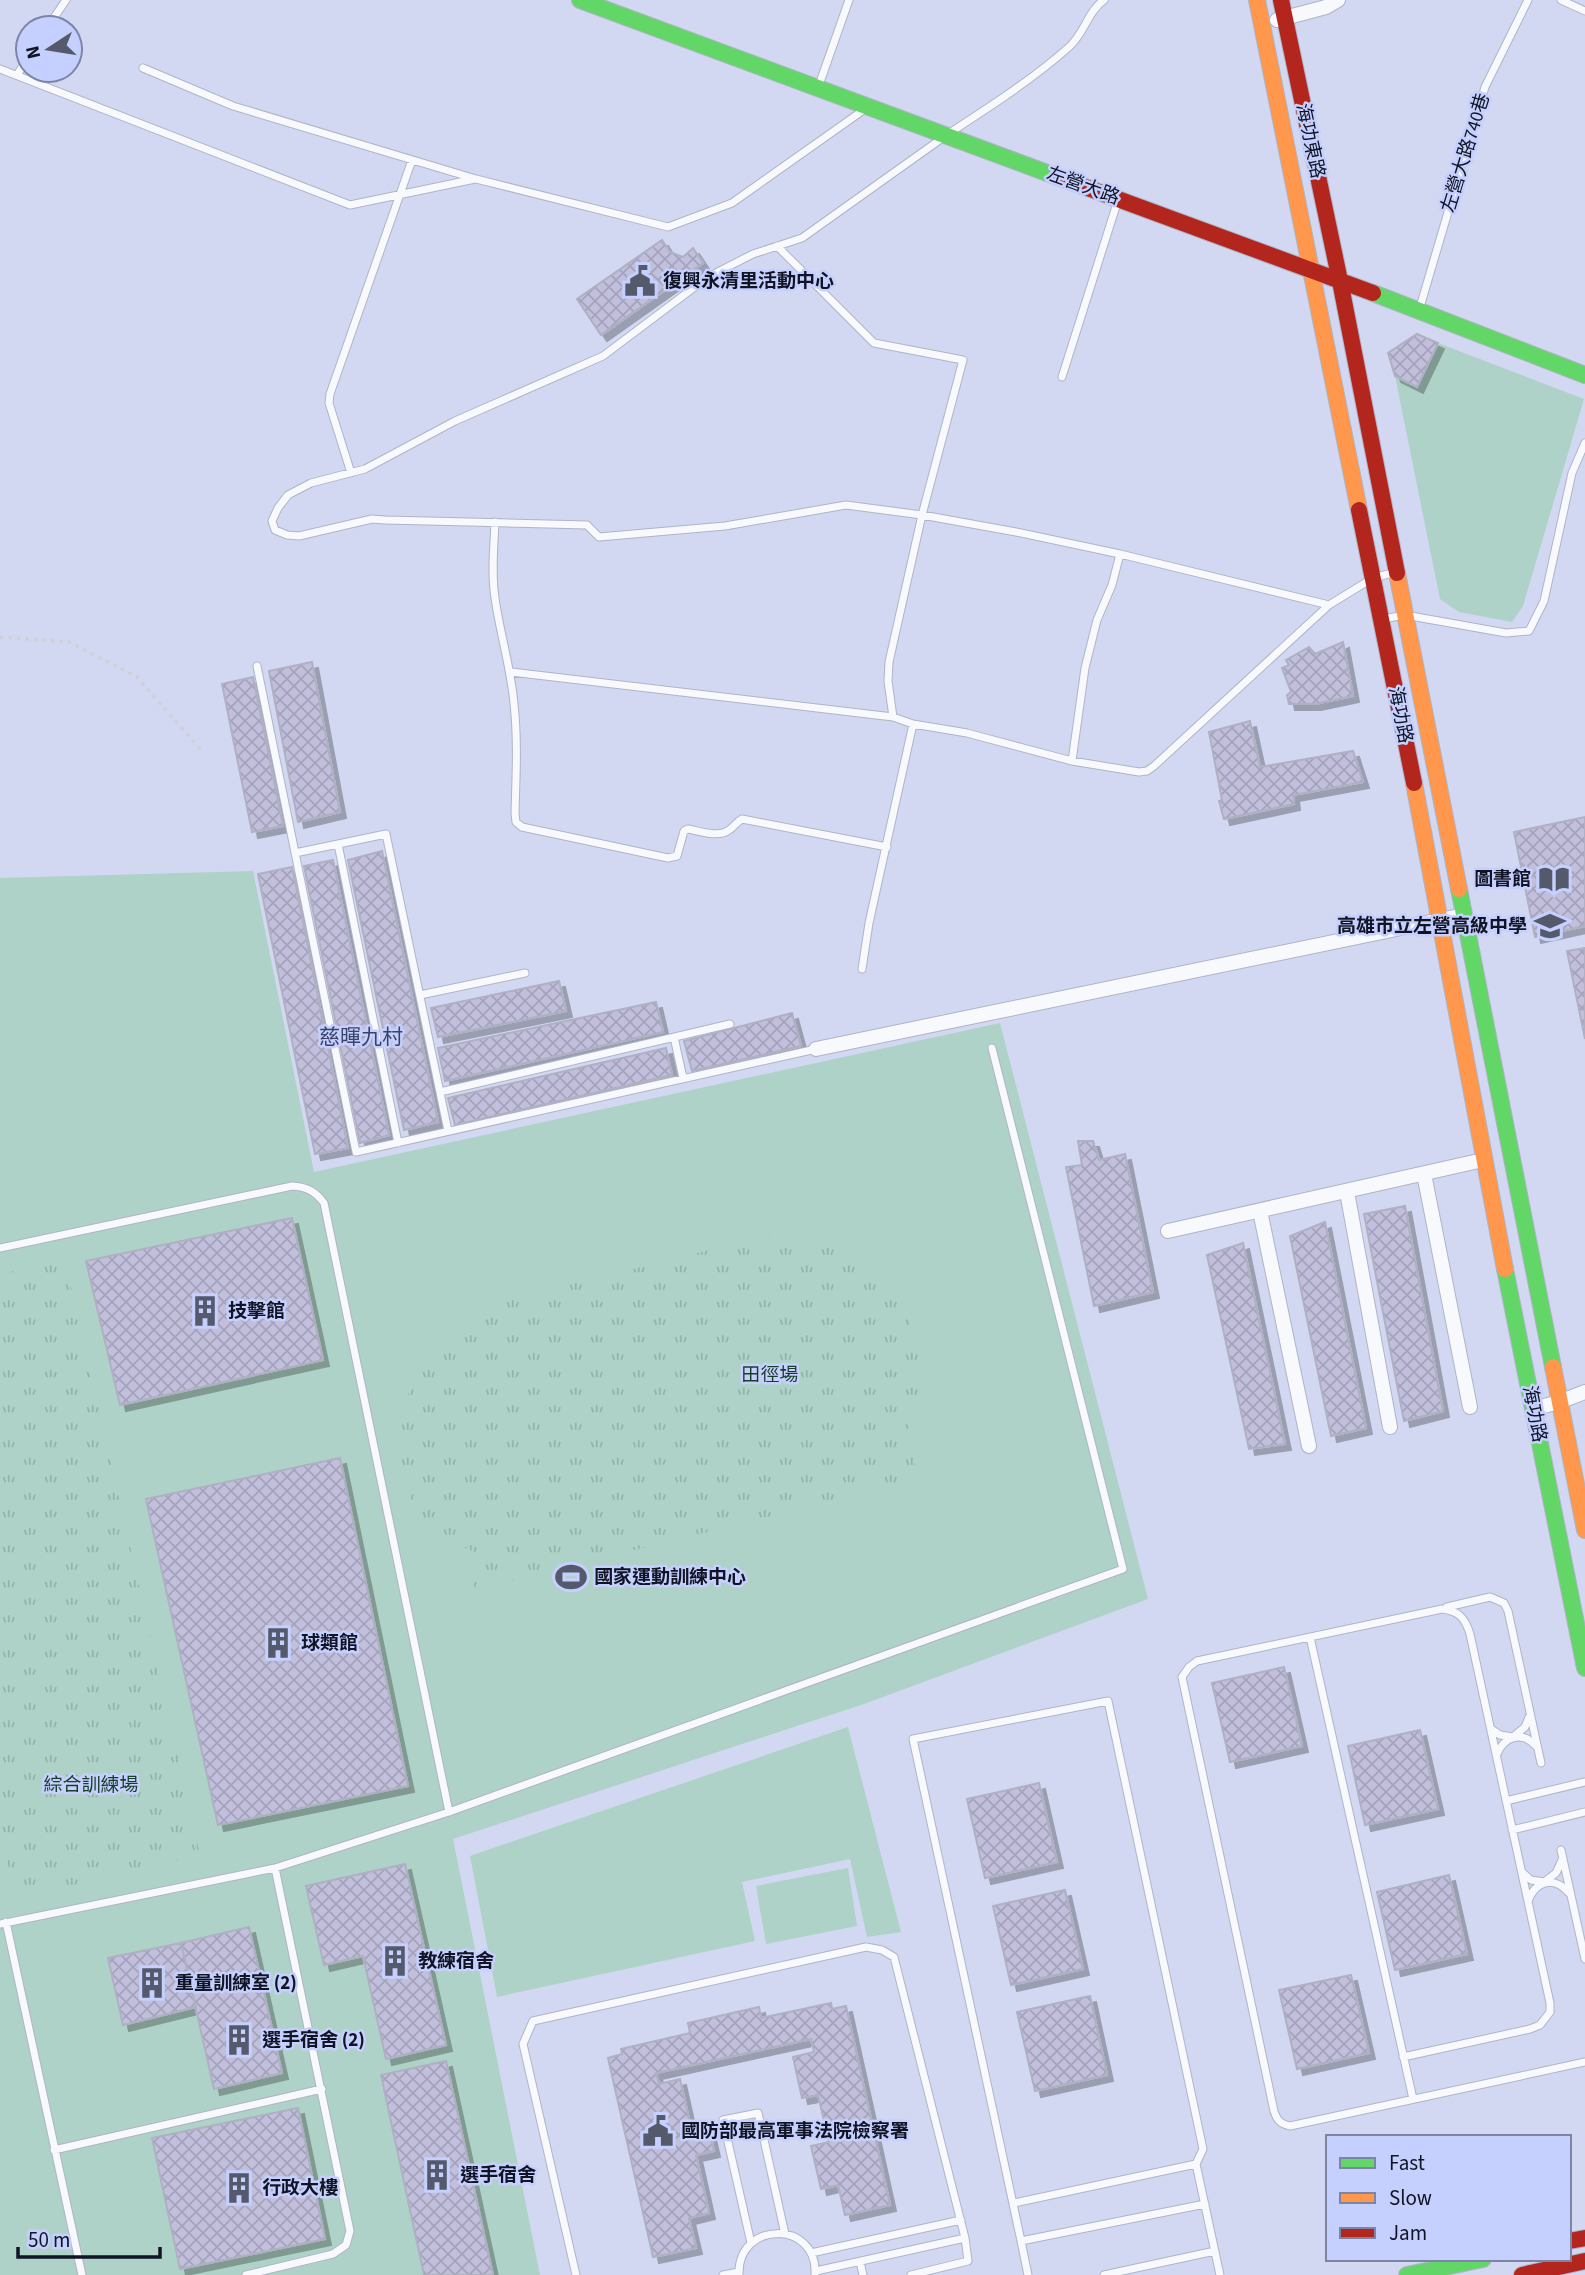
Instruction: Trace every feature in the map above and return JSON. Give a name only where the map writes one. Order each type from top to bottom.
[{"type":"street","name":"左營大路","points":[[580,0],[1340,281],[1585,375]]},
{"type":"street","name":"海功東路","points":[[1257,0],[1312,272]]},
{"type":"street","name":"海功東路","points":[[1281,0],[1340,281]]},
{"type":"street","points":[[1262,23],[1326,7],[1338,0]]},
{"type":"street","name":"海功路","points":[[1312,272],[1441,920],[1483,1160],[1585,1668]]},
{"type":"street","name":"海功路","points":[[1340,281],[1585,1530]]},
{"type":"street","points":[[816,1049],[1464,915]]},
{"type":"street","points":[[1168,1231],[1510,1154]]},
{"type":"street","points":[[1424,1174],[1470,1407]]},
{"type":"street","points":[[1347,1192],[1390,1427]]},
{"type":"street","points":[[1260,1211],[1309,1446]]},
{"type":"street","points":[[1533,1409],[1585,1392]]},
{"type":"street","points":[[1408,2275],[1474,2261]]},
{"type":"street","points":[[1522,2275],[1585,2262]]},
{"type":"lane","points":[[817,88],[849,0]]},
{"type":"lane","points":[[1104,0],[1097,5],[1071,45],[998,101],[945,135],[802,238],[753,254],[708,277],[603,356],[455,421],[365,469],[311,482],[288,495],[278,508],[272,521],[275,530],[299,536],[372,519],[587,525],[599,537],[724,526],[838,505],[922,515],[1120,554],[1329,605]]},
{"type":"lane","name":"左營大路740巷","points":[[1419,311],[1485,88],[1528,0]]},
{"type":"lane","points":[[1561,0],[1585,11]]},
{"type":"lane","points":[[143,68],[233,106],[412,160],[476,179],[668,226],[732,203],[869,107]]},
{"type":"lane","points":[[40,84],[351,205],[476,179]]},
{"type":"lane","points":[[351,473],[329,404],[330,394],[412,160]]},
{"type":"lane","points":[[1062,377],[1119,200]]},
{"type":"lane","points":[[777,246],[874,343],[963,359],[922,515],[889,662],[888,681],[893,717]]},
{"type":"lane","points":[[1381,619],[1405,615],[1506,633],[1529,631],[1545,601],[1572,473],[1585,443]]},
{"type":"lane","points":[[495,522],[495,597],[511,673],[517,745],[515,813],[516,822],[522,827],[668,858],[677,856],[684,831],[688,829],[721,833],[728,831],[742,819],[887,847]]},
{"type":"lane","points":[[1072,761],[1085,668],[1097,620],[1112,585],[1120,554]]},
{"type":"lane","points":[[511,673],[893,717],[913,724],[967,733],[1072,761],[1139,772],[1147,771],[1329,605],[1373,578],[1396,572]]},
{"type":"lane","points":[[257,666],[356,1153],[816,1049]]},
{"type":"lane","points":[[862,969],[869,923],[913,724]]},
{"type":"lane","points":[[295,853],[386,834],[448,1131]]},
{"type":"lane","points":[[338,844],[398,1143]]},
{"type":"lane","points":[[420,995],[525,972]]},
{"type":"lane","points":[[440,1092],[730,1024]]},
{"type":"lane","points":[[674,1037],[683,1078]]},
{"type":"lane","points":[[82,2275],[3,1923],[275,1868],[449,1812],[1123,1569],[992,1048]]},
{"type":"lane","points":[[0,1248],[292,1186],[304,1187],[317,1193],[324,1203],[449,1812]]},
{"type":"lane","points":[[1541,1763],[1508,1611],[1504,1603],[1490,1597],[1197,1661],[1182,1677],[1277,2119],[1290,2126],[1585,2062]]},
{"type":"lane","points":[[1403,2057],[1530,2029],[1546,2019],[1550,2012],[1470,1634],[1468,1616],[1476,1600]]},
{"type":"lane","points":[[1442,1609],[1453,1610],[1465,1619],[1470,1634]]},
{"type":"lane","points":[[1310,1637],[1413,2099]]},
{"type":"lane","points":[[1028,2275],[913,1739],[1108,1701],[1203,2148],[1196,2164],[1220,2275]]},
{"type":"lane","points":[[1496,1755],[1500,1746],[1525,1727],[1530,1712]]},
{"type":"lane","points":[[1490,1728],[1500,1735],[1523,1736],[1537,1747]]},
{"type":"lane","points":[[1506,1801],[1585,1782]]},
{"type":"lane","points":[[1512,1830],[1585,1812]]},
{"type":"lane","points":[[1528,1902],[1532,1891],[1556,1873],[1562,1855],[1585,1959]]},
{"type":"lane","points":[[246,2275],[333,2254],[349,2241],[349,2222],[323,2089],[275,1868]]},
{"type":"lane","points":[[1522,1871],[1531,1880],[1554,1882],[1570,1894]]},
{"type":"lane","points":[[576,2275],[523,2045],[533,2021],[866,1947],[882,1950],[894,1958],[965,2238],[968,2261],[911,2275]]},
{"type":"lane","points":[[54,2150],[323,2089]]},
{"type":"lane","points":[[751,2243],[723,2120],[758,2113],[785,2234]]},
{"type":"lane","points":[[1014,2203],[1196,2164]]},
{"type":"lane","points":[[1021,2241],[1205,2204]]},
{"type":"lane","points":[[811,2253],[961,2220]]},
{"type":"lane","points":[[723,2275],[739,2273],[742,2256],[751,2243],[761,2236],[773,2233],[795,2237],[811,2253],[816,2273],[965,2238]]},
{"type":"lane","points":[[1104,2275],[1215,2251]]},
{"type":"lane","points":[[860,2262],[863,2275]]},
{"type":"path","points":[[0,636],[69,642],[137,677],[202,751]]},
{"type":"green space","points":[[1438,343],[1584,399],[1523,606],[1512,622],[1459,612],[1440,599],[1395,376],[1417,387]]},
{"type":"green space","name":"國家運動訓練中心","points":[[253,871],[314,1172],[1000,1023],[1148,1599],[864,1704],[453,1839],[540,2275],[0,2275],[0,878]]},
{"type":"green space","name":"田徑場","points":[[774,1236],[800,1238],[840,1248],[875,1268],[894,1290],[914,1335],[920,1366],[916,1405],[900,1446],[910,1444],[919,1479],[475,1590],[467,1557],[480,1554],[443,1536],[425,1521],[410,1496],[401,1467],[399,1440],[402,1413],[411,1388],[424,1365],[441,1344],[461,1326],[508,1300]]},
{"type":"green space","name":"綜合訓練場","points":[[65,1260],[200,1855],[15,1899],[0,1824],[0,1274]]},
{"type":"green space","points":[[848,1727],[901,1932],[867,1937],[850,1859],[742,1882],[755,1941],[497,1997],[470,1856]]},
{"type":"green space","points":[[848,1868],[857,1926],[766,1944],[756,1886]]},
{"type":"building","name":"復興永清里活動中心","points":[[662,240],[670,252],[683,257],[693,248],[703,263],[601,335],[577,299]]},
{"type":"building","points":[[1417,334],[1438,343],[1417,387],[1395,376],[1388,353]]},
{"type":"building","points":[[1343,642],[1353,696],[1315,704],[1289,704],[1287,695],[1291,692],[1282,668],[1289,665],[1286,660],[1309,647],[1315,654]]},
{"type":"building","points":[[312,662],[340,812],[298,822],[269,671]]},
{"type":"building","points":[[253,677],[283,826],[252,832],[222,684]]},
{"type":"building","points":[[1250,721],[1260,767],[1353,751],[1363,782],[1293,795],[1294,804],[1224,819],[1209,732]]},
{"type":"building","name":"圖書館","points":[[1585,817],[1585,926],[1535,937],[1514,832]]},
{"type":"building","points":[[382,851],[438,1122],[404,1130],[348,860]]},
{"type":"building","points":[[333,860],[389,1135],[360,1143],[304,866]]},
{"type":"building","points":[[292,867],[348,1148],[315,1154],[258,874]]},
{"type":"building","points":[[1585,948],[1585,1039],[1567,951]]},
{"type":"building","points":[[559,981],[566,1011],[438,1037],[431,1008]]},
{"type":"building","points":[[656,1002],[663,1032],[445,1081],[438,1048]]},
{"type":"building","points":[[792,1013],[801,1046],[692,1071],[684,1041]]},
{"type":"building","points":[[666,1048],[672,1075],[455,1125],[448,1098]]},
{"type":"building","points":[[1078,1141],[1093,1141],[1099,1160],[1125,1154],[1153,1292],[1094,1306],[1066,1167],[1082,1165]]},
{"type":"building","points":[[1405,1206],[1443,1411],[1404,1421],[1364,1214]]},
{"type":"building","name":"技擊館","points":[[292,1218],[323,1360],[120,1405],[86,1261]]},
{"type":"building","points":[[1325,1222],[1366,1428],[1331,1436],[1290,1236]]},
{"type":"building","points":[[1243,1243],[1285,1444],[1249,1449],[1207,1255]]},
{"type":"building","name":"球類館","points":[[340,1458],[408,1786],[218,1825],[146,1499]]},
{"type":"building","points":[[1284,1667],[1302,1746],[1230,1762],[1212,1683]]},
{"type":"building","points":[[1420,1730],[1438,1809],[1365,1825],[1348,1746]]},
{"type":"building","points":[[1039,1783],[1057,1862],[985,1878],[967,1799]]},
{"type":"building","name":"教練宿舍","points":[[405,1864],[446,2045],[386,2059],[363,1956],[324,1965],[306,1886]]},
{"type":"building","points":[[1449,1875],[1467,1954],[1395,1970],[1377,1892]]},
{"type":"building","points":[[1065,1890],[1083,1969],[1011,1985],[993,1906]]},
{"type":"building","name":"選手宿舍 (2)","points":[[249,1927],[282,2073],[214,2089],[181,1943]]},
{"type":"building","name":"重量訓練室 (2)","points":[[181,1943],[196,2007],[123,2025],[108,1958]]},
{"type":"building","points":[[1351,1975],[1369,2053],[1297,2069],[1279,1990]]},
{"type":"building","points":[[1090,1996],[1107,2075],[1035,2091],[1017,2012]]},
{"type":"building","name":"國防部最高軍事法院檢察署","points":[[831,2003],[832,2009],[846,2006],[890,2205],[845,2215],[838,2185],[821,2189],[811,2146],[829,2142],[818,2095],[802,2098],[793,2057],[814,2052],[811,2039],[656,2073],[659,2084],[680,2079],[692,2133],[709,2129],[714,2151],[696,2155],[709,2213],[689,2218],[696,2248],[653,2257],[608,2058],[622,2054],[621,2049],[690,2033],[688,2023],[759,2007],[761,2018]]},
{"type":"building","name":"選手宿舍","points":[[446,2061],[493,2275],[424,2275],[381,2075]]},
{"type":"building","name":"行政大樓","points":[[298,2108],[325,2239],[180,2269],[152,2138]]},
{"type":"traffic: fast","points":[[580,0],[1058,177]]},
{"type":"traffic: fast","points":[[1373,293],[1585,375]]},
{"type":"traffic: fast","points":[[1459,889],[1553,1367]]},
{"type":"traffic: fast","points":[[1505,1269],[1585,1668]]},
{"type":"traffic: fast","points":[[1407,2275],[1474,2261]]},
{"type":"traffic: slow","points":[[1257,0],[1359,510]]},
{"type":"traffic: slow","points":[[1397,573],[1459,889]]},
{"type":"traffic: slow","points":[[1414,783],[1505,1269]]},
{"type":"traffic: slow","points":[[1553,1367],[1585,1530]]},
{"type":"traffic: jam","points":[[1281,0],[1397,573]]},
{"type":"traffic: jam","points":[[1058,177],[1373,293]]},
{"type":"traffic: jam","points":[[1359,510],[1414,783]]},
{"type":"traffic: jam","points":[[1571,2241],[1585,2238]]},
{"type":"traffic: jam","points":[[1522,2275],[1585,2261]]},
{"type":"place","name":"復興永清里活動中心","points":[[640,281]]},
{"type":"place","name":"圖書館","points":[[1554,879]]},
{"type":"place","name":"高雄市立左營高級中學","points":[[1550,926]]},
{"type":"place","name":"技擊館","points":[[205,1311]]},
{"type":"place","name":"國家運動訓練中心","points":[[571,1577]]},
{"type":"place","name":"球類館","points":[[278,1643]]},
{"type":"place","name":"教練宿舍","points":[[395,1961]]},
{"type":"place","name":"重量訓練室 (2)","points":[[152,1983]]},
{"type":"place","name":"選手宿舍 (2)","points":[[239,2040]]},
{"type":"place","name":"國防部最高軍事法院檢察署","points":[[658,2131]]},
{"type":"place","name":"選手宿舍","points":[[437,2175]]},
{"type":"place","name":"行政大樓","points":[[239,2188]]},
{"type":"district","name":"慈暉九村","points":[[361,1037]]}]
